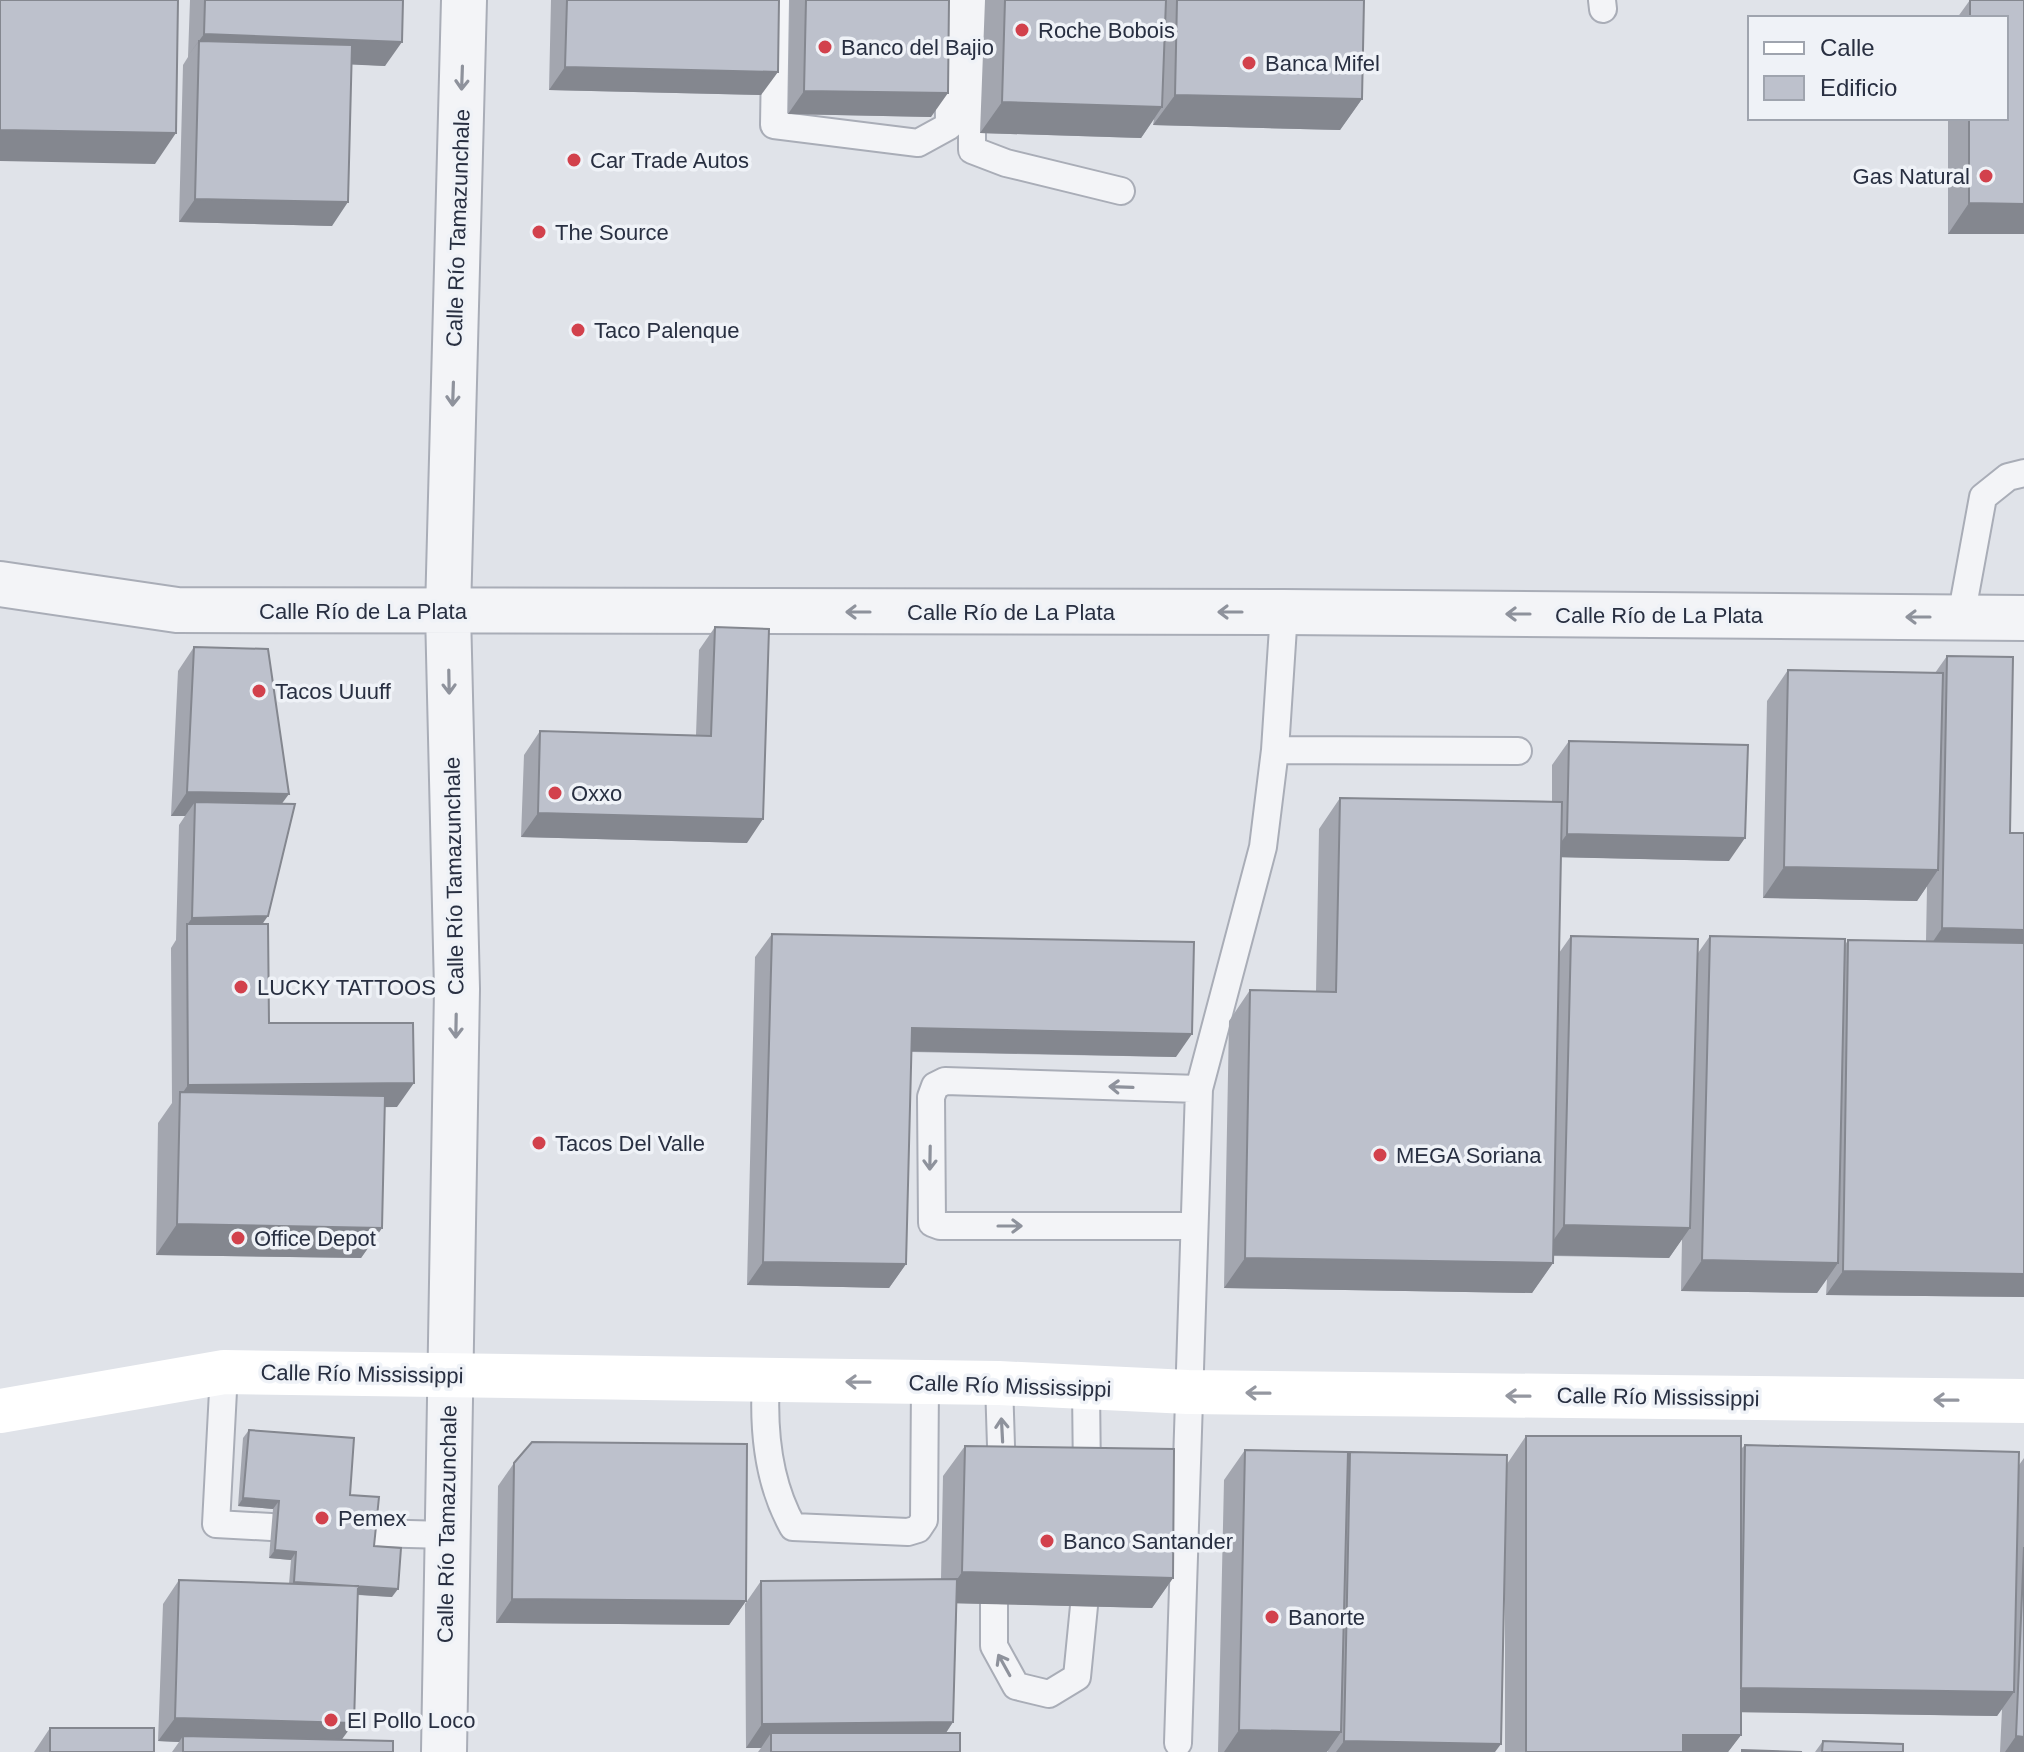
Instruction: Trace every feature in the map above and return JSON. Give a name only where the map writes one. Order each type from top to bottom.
[{"type":"street","name":"Calle Río Tamazunchale","points":[[444,1752],[457,989],[448,612],[464,0]]},
{"type":"street","name":"Calle Río de La Plata","points":[[0,584],[177,610],[1284,612],[2024,618]]},
{"type":"street","name":"Calle Río Mississippi","points":[[0,1411],[224,1372],[999,1383],[1188,1392],[2024,1401]]},
{"type":"lane","points":[[776,0],[774,125],[918,143],[949,126],[948,0]]},
{"type":"lane","points":[[972,0],[972,150],[1006,163],[1121,191]]},
{"type":"lane","points":[[1961,617],[1983,497],[2008,477],[2024,473]]},
{"type":"lane","points":[[1178,1743],[1199,1089],[1263,847],[1275,750],[1284,612]]},
{"type":"lane","points":[[1275,750],[1518,751]]},
{"type":"lane","points":[[1194,1226],[940,1226],[932,1223],[931,1097],[935,1086],[945,1081],[1199,1089]]},
{"type":"lane","points":[[224,1372],[216,1524],[271,1527]]},
{"type":"lane","points":[[766,1380],[763,1426],[793,1527],[908,1532],[918,1529],[924,1520],[925,1383]]},
{"type":"lane","points":[[999,1383],[1002,1477]]},
{"type":"lane","points":[[1086,1388],[1087,1478]]},
{"type":"lane","points":[[371,1533],[447,1535]]},
{"type":"lane","points":[[994,1604],[994,1646],[1016,1686],[1049,1694],[1077,1677],[1084,1606]]},
{"type":"building","points":[[0,0],[178,0],[176,133],[0,130]]},
{"type":"building","points":[[205,0],[403,0],[402,42],[204,34]]},
{"type":"building","points":[[567,0],[779,0],[778,72],[565,67]]},
{"type":"building","points":[[806,0],[949,0],[948,93],[804,91]]},
{"type":"building","points":[[1005,0],[1166,0],[1162,107],[1002,102]]},
{"type":"building","name":"Banca Mifel","points":[[1177,0],[1364,0],[1362,99],[1175,95]]},
{"type":"building","points":[[1970,0],[2024,0],[2024,204],[1969,203],[1969,120],[2008,120],[2008,16],[1970,16]]},
{"type":"building","points":[[199,41],[352,45],[348,202],[195,199]]},
{"type":"building","points":[[715,627],[769,629],[763,819],[538,813],[540,731],[711,736]]},
{"type":"building","points":[[194,647],[268,649],[289,794],[187,792]]},
{"type":"building","points":[[1947,656],[2013,657],[2010,833],[2024,833],[2024,930],[1942,928]]},
{"type":"building","points":[[1788,670],[1943,673],[1938,870],[1784,867]]},
{"type":"building","points":[[1569,741],[1748,745],[1745,838],[1567,834]]},
{"type":"building","name":"MEGA Soriana","points":[[1340,798],[1562,802],[1553,1263],[1245,1258],[1250,990],[1336,992]]},
{"type":"building","points":[[195,802],[295,804],[268,916],[192,918]]},
{"type":"building","points":[[187,924],[268,924],[269,1023],[413,1023],[414,1083],[188,1085]]},
{"type":"building","points":[[772,934],[1194,942],[1192,1034],[912,1028],[906,1264],[763,1262]]},
{"type":"building","points":[[1571,936],[1698,939],[1690,1228],[1564,1225]]},
{"type":"building","points":[[1710,936],[1845,939],[1838,1263],[1702,1260]]},
{"type":"building","points":[[1848,940],[2024,943],[2024,1274],[1843,1271]]},
{"type":"building","points":[[180,1092],[385,1096],[382,1228],[177,1224]]},
{"type":"building","name":"Pemex","points":[[249,1430],[354,1438],[350,1495],[379,1497],[374,1546],[401,1548],[398,1589],[294,1582],[296,1552],[275,1550],[279,1501],[243,1498]]},
{"type":"building","points":[[1526,1436],[1741,1436],[1741,1735],[1683,1735],[1683,1752],[1526,1752]]},
{"type":"building","points":[[532,1442],[747,1444],[746,1601],[512,1599],[514,1463]]},
{"type":"building","points":[[1745,1445],[2019,1452],[2014,1692],[1741,1688]]},
{"type":"building","name":"Banco Santander","points":[[965,1446],[1174,1449],[1173,1578],[962,1572]]},
{"type":"building","name":"Banorte","points":[[1245,1450],[1348,1452],[1341,1732],[1239,1730]]},
{"type":"building","points":[[1350,1452],[1507,1455],[1501,1744],[1344,1741]]},
{"type":"building","points":[[2024,1547],[2024,1737],[2016,1736]]},
{"type":"building","points":[[957,1579],[953,1722],[762,1724],[761,1581]]},
{"type":"building","points":[[179,1580],[358,1586],[354,1723],[175,1718]]},
{"type":"building","points":[[50,1728],[154,1728],[154,1752],[50,1752]]},
{"type":"building","points":[[771,1733],[960,1733],[960,1752],[771,1752]]},
{"type":"building","points":[[183,1736],[393,1741],[393,1752],[183,1752]]},
{"type":"building","points":[[1823,1741],[1903,1744],[1903,1752],[1822,1752]]},
{"type":"building","points":[[1742,1750],[1802,1752],[1742,1752]]},
{"type":"place","name":"Roche Bobois","points":[[1022,30]]},
{"type":"place","name":"Banco del Bajio","points":[[825,47]]},
{"type":"place","name":"Banca Mifel","points":[[1249,63]]},
{"type":"place","name":"Car Trade Autos","points":[[574,160]]},
{"type":"place","name":"Gas Natural","points":[[1986,176]]},
{"type":"place","name":"The Source","points":[[539,232]]},
{"type":"place","name":"Taco Palenque","points":[[578,330]]},
{"type":"place","name":"Tacos Uuuff","points":[[259,691]]},
{"type":"place","name":"Oxxo","points":[[555,793]]},
{"type":"place","name":"LUCKY TATTOOS","points":[[241,987]]},
{"type":"place","name":"Tacos Del Valle","points":[[539,1143]]},
{"type":"place","name":"MEGA Soriana","points":[[1380,1155]]},
{"type":"place","name":"Office Depot","points":[[238,1238]]},
{"type":"place","name":"Pemex","points":[[322,1518]]},
{"type":"place","name":"Banco Santander","points":[[1047,1541]]},
{"type":"place","name":"Banorte","points":[[1272,1617]]},
{"type":"place","name":"El Pollo Loco","points":[[331,1720]]}]
